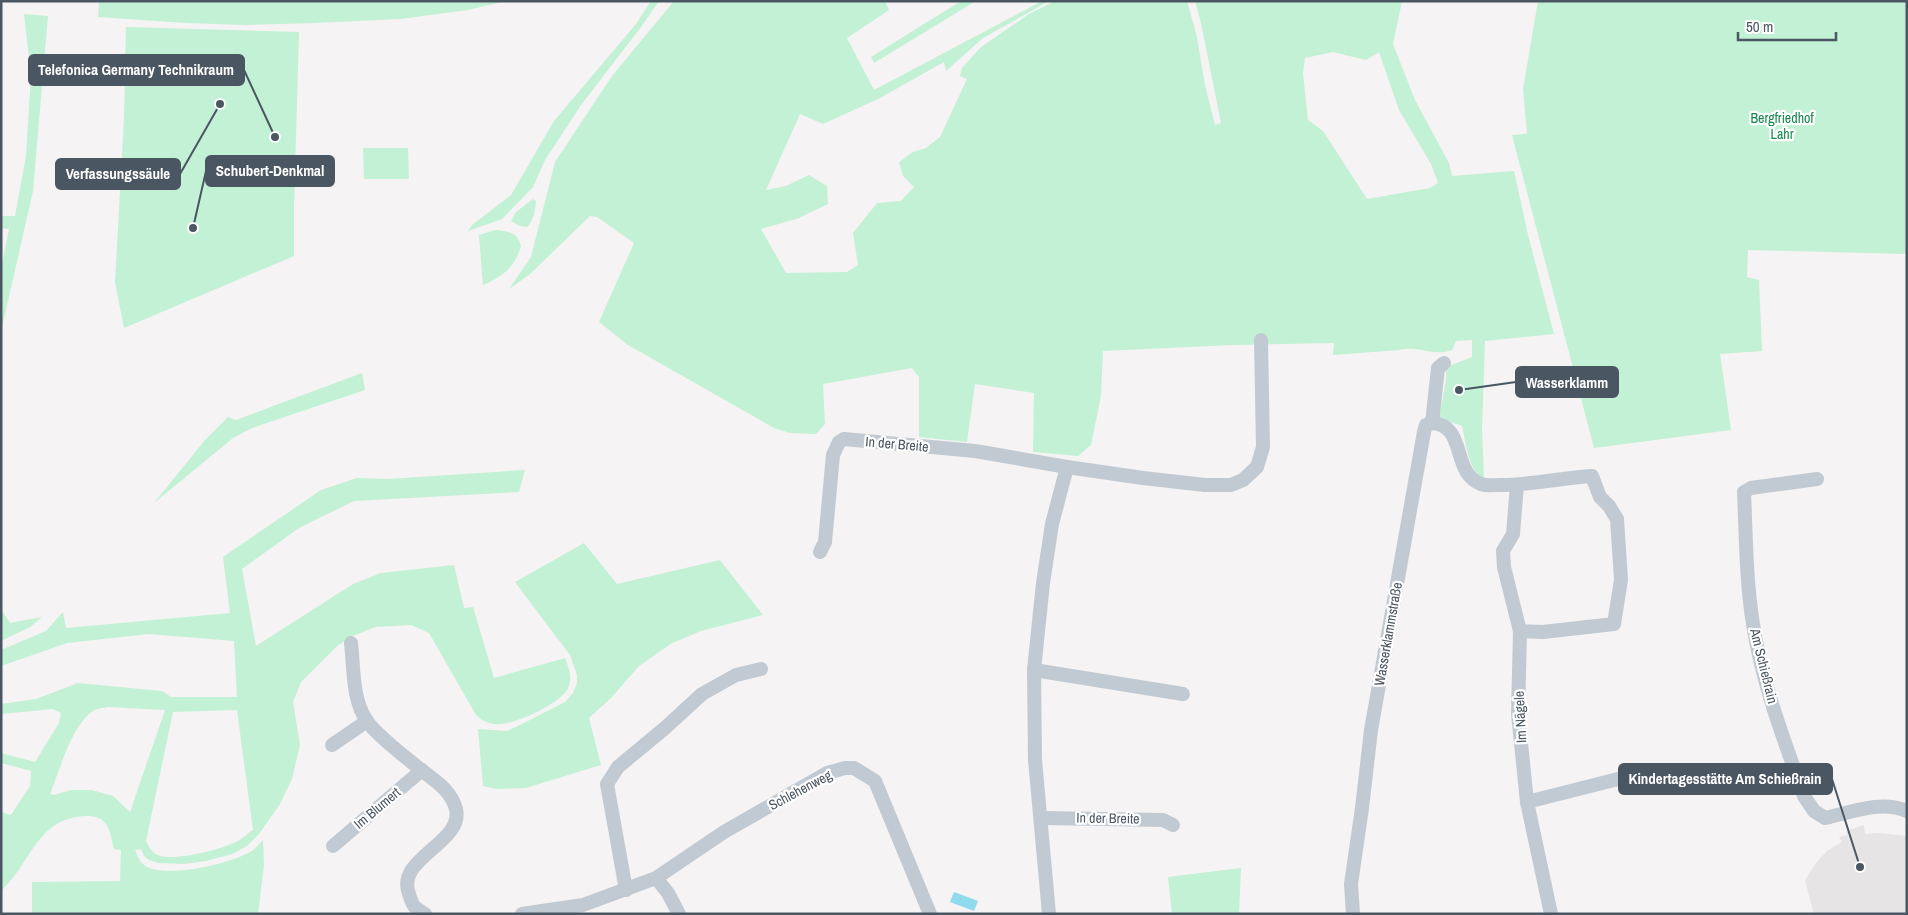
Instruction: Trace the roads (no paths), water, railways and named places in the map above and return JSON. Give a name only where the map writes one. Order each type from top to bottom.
[{"type":"street","name":"In der Breite","points":[[820,552],[825,542],[833,455],[839,442],[844,439],[975,451],[1067,467],[1205,485],[1231,485],[1243,480],[1257,467],[1263,447],[1261,340]]},
{"type":"street","name":"Wasserklammstraße","points":[[1353,914],[1351,884],[1371,730],[1424,432],[1426,425],[1432,423],[1438,368],[1444,363]]},
{"type":"street","points":[[1432,423],[1449,430],[1456,441],[1463,468],[1471,479],[1483,485],[1517,485],[1592,476],[1600,497],[1618,519],[1621,580],[1614,624],[1542,632],[1520,631]]},
{"type":"street","points":[[1049,914],[1042,818],[1035,760],[1034,670],[1043,583],[1052,524],[1067,467]]},
{"type":"street","name":"Am Schießrain","points":[[1818,479],[1751,488],[1744,492],[1747,560],[1753,624],[1764,676],[1804,796],[1814,812],[1825,818],[1876,806],[1896,806],[1907,812]]},
{"type":"street","name":"Im Nägele","points":[[1517,485],[1512,534],[1503,551],[1504,567],[1520,631],[1518,714],[1527,802],[1551,914]]},
{"type":"street","points":[[351,643],[356,695],[367,721],[444,787],[455,808],[457,816],[451,830],[418,862],[409,875],[407,890],[414,908],[424,914]]},
{"type":"street","points":[[522,914],[583,905],[626,890],[607,784],[618,767],[659,734],[702,694],[736,676],[761,669]]},
{"type":"street","points":[[1034,670],[1183,694]]},
{"type":"street","points":[[332,745],[367,721]]},
{"type":"street","name":"Schlehenweg","points":[[626,890],[656,878],[724,832],[810,782],[827,773],[845,768],[854,768],[863,772],[874,781],[930,914]]},
{"type":"street","name":"Im Blumert","points":[[333,846],[422,770]]},
{"type":"street","points":[[1527,802],[1634,775]]},
{"type":"street","name":"In der Breite","points":[[1042,818],[1163,820],[1173,825]]},
{"type":"street","points":[[656,878],[668,893],[679,914]]},
{"type":"water","points":[[954,892],[978,901],[974,911],[950,902]]},
{"type":"place","name":"Verfassungssäule","points":[[220,104]]},
{"type":"place","name":"Telefonica Germany Technikraum","points":[[275,137]]},
{"type":"place","name":"Schubert-Denkmal","points":[[193,228]]},
{"type":"place","name":"Wasserklamm","points":[[1459,390]]},
{"type":"place","name":"Kindertagesstätte Am Schießrain","points":[[1860,867]]},
{"type":"park label","name":"Bergfriedhof Lahr","points":[[1782,126]]}]
